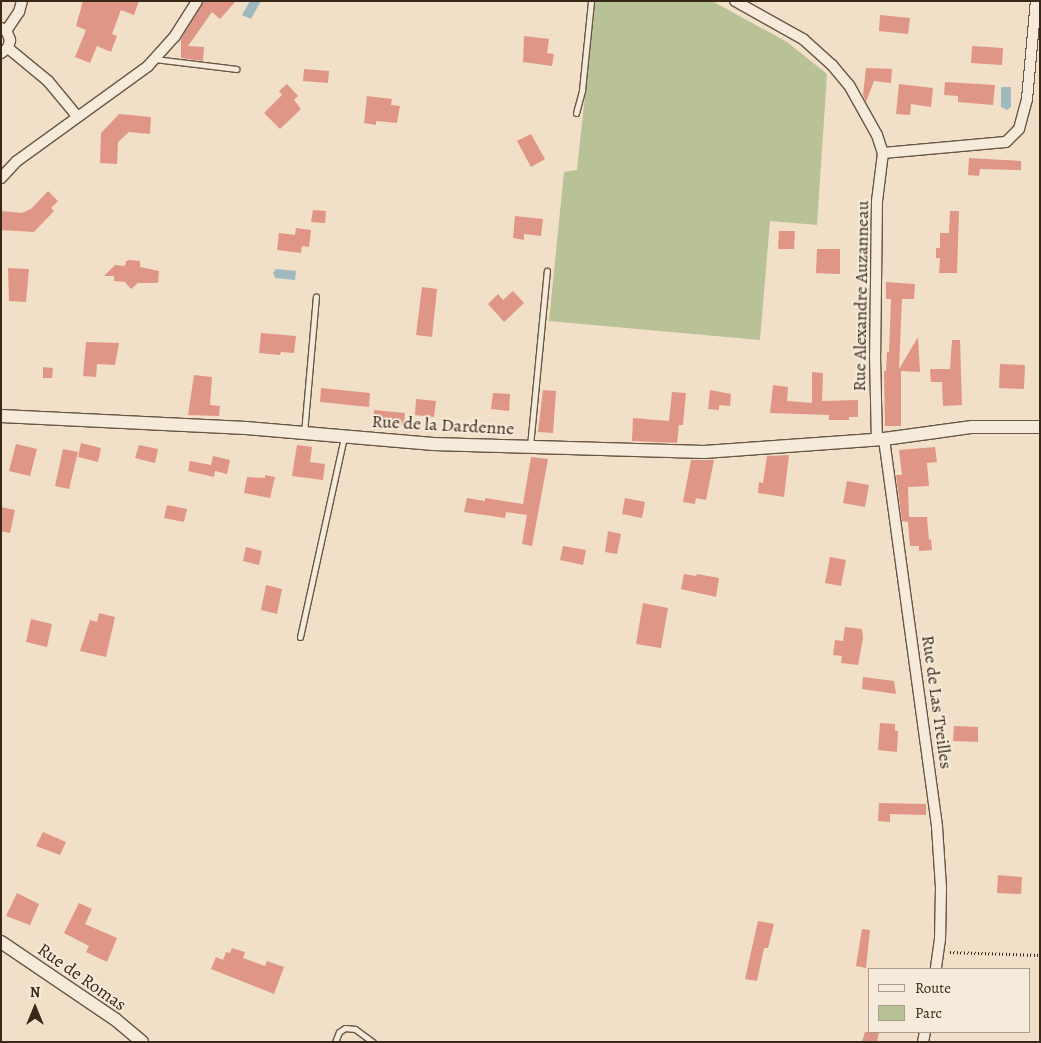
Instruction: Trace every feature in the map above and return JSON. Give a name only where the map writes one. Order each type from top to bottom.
[{"type":"street","points":[[22,1],[19,12],[3,30],[10,40],[4,51],[48,81],[77,116]]},
{"type":"street","points":[[1,178],[17,162],[154,59],[175,36],[197,1]]},
{"type":"street","points":[[735,1],[803,39],[832,65],[849,85],[868,116],[883,153],[1006,142],[1019,129],[1027,99],[1036,1]]},
{"type":"street","name":"Rue Alexandre Auzanneau","points":[[880,440],[875,354],[877,201],[883,153]]},
{"type":"street","name":"Rue de la Dardenne","points":[[1,416],[304,433],[433,444],[704,452],[880,440],[972,427],[1040,428]]},
{"type":"street","name":"Rue de Las Treilles","points":[[880,440],[937,827],[941,888],[939,951],[936,968]]},
{"type":"street","name":"Rue de Romas","points":[[1,942],[116,1020],[142,1042]]},
{"type":"lane","points":[[576,113],[582,90],[591,1]]},
{"type":"lane","points":[[154,59],[236,69]]},
{"type":"lane","points":[[530,447],[547,271]]},
{"type":"lane","points":[[304,433],[316,297]]},
{"type":"lane","points":[[300,637],[344,437]]},
{"type":"lane","points":[[335,1042],[339,1032],[345,1028],[355,1029],[372,1042]]},
{"type":"path","points":[[939,951],[1040,955]]},
{"type":"green space","points":[[595,1],[712,1],[787,42],[827,74],[817,225],[770,221],[760,340],[549,321],[564,172],[577,170]]},
{"type":"water","points":[[250,1],[261,1],[251,19],[242,15]]},
{"type":"water","points":[[1001,87],[1011,87],[1011,107],[1007,110],[1001,107]]},
{"type":"water","points":[[276,269],[296,271],[295,280],[275,278],[273,273]]},
{"type":"building","points":[[83,1],[139,1],[134,15],[121,10],[112,34],[117,36],[111,52],[97,46],[90,63],[75,57],[86,30],[76,26]]},
{"type":"building","points":[[204,1],[236,1],[220,19],[212,12],[188,46],[204,47],[203,61],[181,58],[181,39]]},
{"type":"building","points":[[880,15],[910,18],[908,34],[879,31]]},
{"type":"building","points":[[524,36],[549,39],[547,53],[554,54],[552,66],[523,62]]},
{"type":"building","points":[[972,46],[1003,48],[1002,65],[971,63]]},
{"type":"building","points":[[866,68],[892,69],[891,83],[874,81],[866,102],[863,95]]},
{"type":"building","points":[[304,69],[329,71],[328,83],[303,81]]},
{"type":"building","points":[[945,82],[995,85],[993,105],[958,102],[958,96],[944,95]]},
{"type":"building","points":[[287,84],[298,96],[294,100],[301,109],[280,129],[264,113],[282,95],[279,91]]},
{"type":"building","points":[[899,84],[933,88],[931,107],[911,104],[910,115],[896,114]]},
{"type":"building","points":[[367,96],[392,99],[391,105],[400,106],[397,123],[376,121],[376,125],[364,123]]},
{"type":"building","points":[[119,114],[151,117],[150,134],[129,132],[118,142],[117,164],[100,163],[101,133]]},
{"type":"building","points":[[531,134],[545,159],[531,167],[517,141]]},
{"type":"building","points":[[969,158],[1021,161],[1021,170],[980,169],[979,176],[968,175]]},
{"type":"building","points":[[48,191],[58,201],[51,208],[54,211],[34,232],[1,230],[1,211],[22,213],[31,209]]},
{"type":"building","points":[[313,210],[326,211],[325,223],[311,222]]},
{"type":"building","points":[[950,211],[959,211],[957,273],[939,273],[940,258],[936,258],[936,248],[940,248],[940,233],[949,233]]},
{"type":"building","points":[[515,216],[543,219],[541,236],[524,234],[524,240],[513,238]]},
{"type":"building","points":[[296,228],[311,230],[309,247],[302,246],[301,253],[277,250],[279,233],[295,235]]},
{"type":"building","points":[[779,231],[795,231],[794,249],[778,249]]},
{"type":"building","points":[[817,249],[840,249],[840,274],[816,273]]},
{"type":"building","points":[[126,261],[140,261],[140,267],[159,271],[158,283],[138,283],[131,289],[125,282],[114,281],[114,276],[104,276],[115,265],[125,266]]},
{"type":"building","points":[[8,268],[29,269],[26,302],[9,301]]},
{"type":"building","points":[[886,282],[915,284],[914,299],[902,299],[899,369],[918,337],[920,372],[901,371],[901,426],[885,426],[884,371],[886,371],[887,352],[889,352],[891,299],[886,299]]},
{"type":"building","points":[[422,287],[437,289],[432,337],[416,335]]},
{"type":"building","points":[[513,291],[524,303],[504,322],[488,304],[498,294],[503,300]]},
{"type":"building","points":[[261,333],[296,336],[294,353],[281,352],[280,355],[259,353]]},
{"type":"building","points":[[952,340],[960,340],[962,405],[943,406],[942,382],[931,382],[930,369],[950,369]]},
{"type":"building","points":[[86,342],[119,343],[115,365],[97,364],[96,377],[83,376]]},
{"type":"building","points":[[1000,364],[1025,365],[1024,389],[999,388]]},
{"type":"building","points":[[43,367],[53,368],[52,378],[43,378]]},
{"type":"building","points":[[812,372],[823,373],[822,401],[858,400],[858,417],[849,417],[849,420],[829,420],[829,415],[770,413],[773,385],[788,387],[787,401],[812,403]]},
{"type":"building","points":[[194,375],[212,377],[210,405],[220,406],[219,416],[188,415]]},
{"type":"building","points":[[321,388],[370,393],[369,407],[320,402]]},
{"type":"building","points":[[543,390],[556,391],[553,433],[538,432]]},
{"type":"building","points":[[710,390],[731,394],[730,406],[719,405],[719,410],[708,409]]},
{"type":"building","points":[[672,392],[686,393],[683,425],[679,425],[677,443],[632,441],[633,418],[669,421]]},
{"type":"building","points":[[493,393],[510,394],[509,411],[491,409]]},
{"type":"building","points":[[416,399],[436,401],[434,417],[415,415]]},
{"type":"building","points":[[374,410],[405,413],[404,425],[385,423],[384,426],[373,425]]},
{"type":"building","points":[[81,443],[101,448],[98,462],[78,457]]},
{"type":"building","points":[[16,444],[37,449],[30,476],[9,471]]},
{"type":"building","points":[[139,445],[158,449],[155,463],[135,458]]},
{"type":"building","points":[[297,445],[312,447],[310,462],[325,464],[323,480],[292,476]]},
{"type":"building","points":[[935,447],[937,462],[927,463],[929,486],[908,487],[909,517],[927,517],[929,540],[931,539],[932,550],[919,551],[919,546],[910,546],[908,522],[902,521],[896,475],[902,475],[899,450]]},
{"type":"building","points":[[63,449],[78,452],[69,489],[55,486]]},
{"type":"building","points":[[789,455],[784,497],[758,493],[759,482],[763,483],[767,456]]},
{"type":"building","points":[[213,456],[230,460],[227,474],[215,471],[214,477],[188,471],[190,461],[211,465]]},
{"type":"building","points":[[531,457],[548,459],[532,546],[522,544],[527,515],[506,512],[505,518],[464,512],[467,498],[485,501],[485,498],[523,504]]},
{"type":"building","points":[[691,460],[714,460],[706,500],[696,498],[695,504],[683,502]]},
{"type":"building","points":[[265,475],[275,477],[270,498],[244,493],[247,477],[265,478]]},
{"type":"building","points":[[847,481],[869,485],[865,507],[843,503]]},
{"type":"building","points":[[625,498],[645,502],[642,518],[622,514]]},
{"type":"building","points":[[167,505],[187,509],[184,522],[164,518]]},
{"type":"building","points":[[1,507],[15,510],[10,533],[1,531]]},
{"type":"building","points":[[608,531],[621,534],[617,554],[605,552]]},
{"type":"building","points":[[563,546],[586,550],[583,565],[560,560]]},
{"type":"building","points":[[246,547],[262,551],[259,565],[243,561]]},
{"type":"building","points":[[830,557],[846,560],[841,586],[825,583]]},
{"type":"building","points":[[684,574],[719,578],[716,597],[681,589]]},
{"type":"building","points":[[266,585],[282,589],[277,614],[261,610]]},
{"type":"building","points":[[643,603],[668,608],[661,648],[636,644]]},
{"type":"building","points":[[99,613],[115,617],[106,657],[80,651],[90,620],[97,622]]},
{"type":"building","points":[[31,619],[52,624],[47,647],[26,642]]},
{"type":"building","points":[[845,627],[862,629],[863,638],[858,665],[841,663],[842,656],[833,655],[835,640],[843,641]]},
{"type":"building","points":[[863,677],[894,681],[896,694],[862,689]]},
{"type":"building","points":[[880,723],[895,724],[895,731],[898,731],[897,752],[878,750]]},
{"type":"building","points":[[954,726],[978,727],[978,742],[953,741]]},
{"type":"building","points":[[879,803],[926,804],[926,815],[890,814],[890,822],[878,821]]},
{"type":"building","points":[[43,832],[66,842],[60,855],[36,846]]},
{"type":"building","points":[[998,875],[1022,877],[1021,894],[997,893]]},
{"type":"building","points":[[17,893],[39,904],[30,925],[6,916]]},
{"type":"building","points":[[79,903],[92,909],[85,924],[117,938],[107,962],[86,952],[89,946],[64,933]]},
{"type":"building","points":[[758,921],[774,924],[768,948],[764,948],[757,981],[745,979]]},
{"type":"building","points":[[862,929],[870,930],[866,968],[856,966]]},
{"type":"building","points":[[232,948],[245,952],[243,958],[265,966],[267,961],[284,967],[274,994],[211,969],[216,957],[223,960],[226,952],[230,953]]},
{"type":"building","points":[[865,1032],[879,1033],[877,1042],[862,1042]]}]
